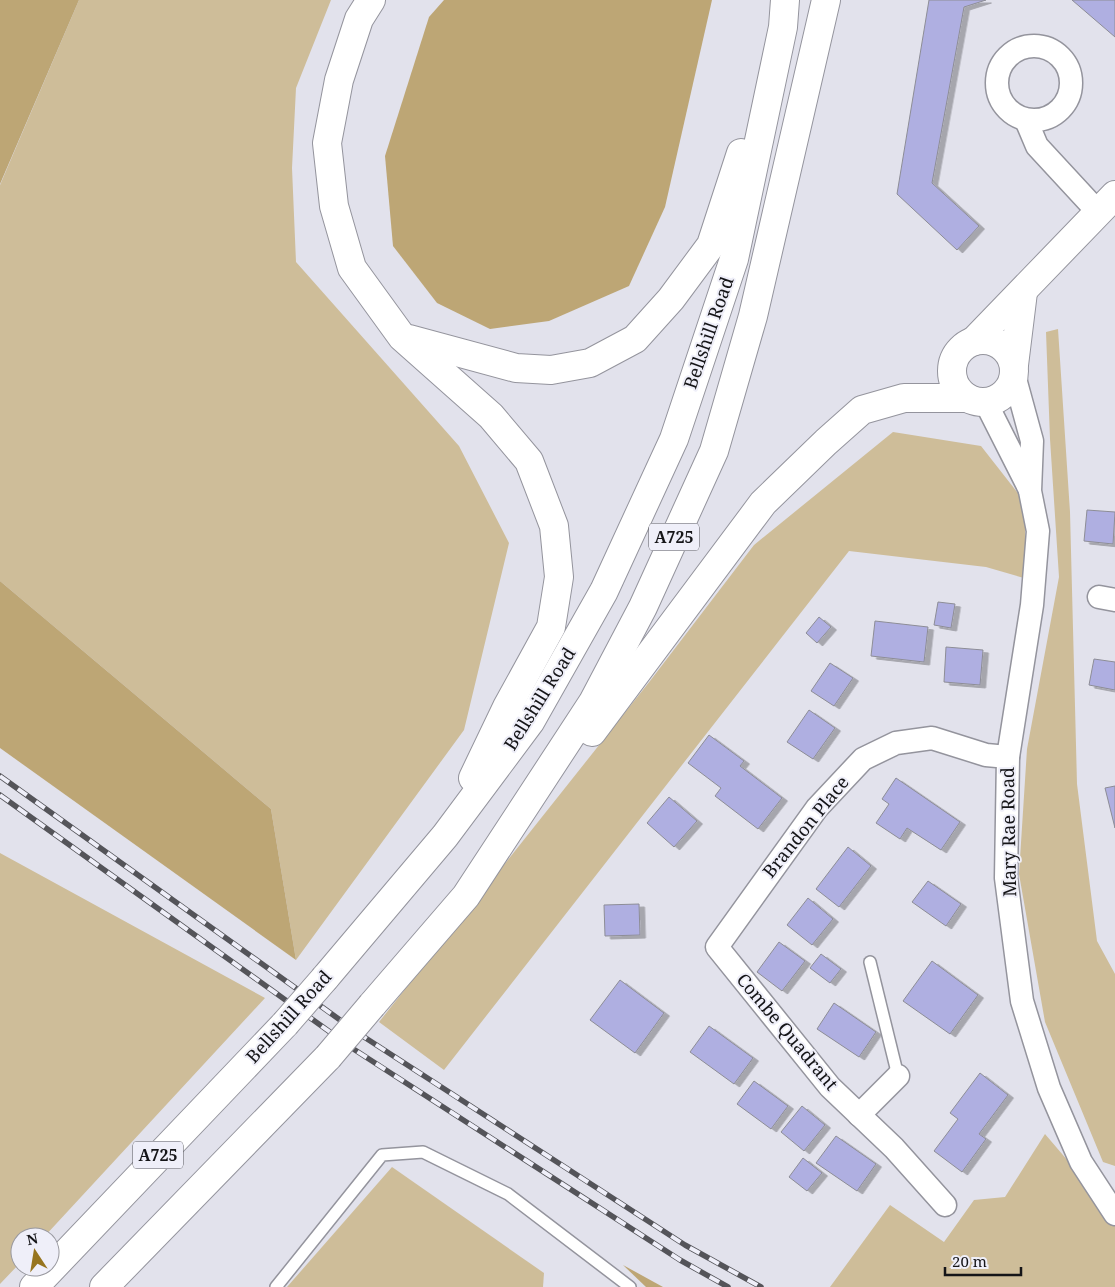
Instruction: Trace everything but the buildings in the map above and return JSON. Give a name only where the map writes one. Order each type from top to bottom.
[{"type":"main road","points":[[371,0],[359,19],[339,80],[327,143],[334,206],[352,268],[402,337],[490,416],[529,461],[554,526],[559,577],[551,627],[507,707],[445,836]]},
{"type":"main road","name":"Bellshill Road","points":[[34,1287],[286,1024],[445,836],[530,722],[604,591],[674,439],[734,259],[782,27],[785,0]]},
{"type":"main road","name":"Bellshill Road","points":[[104,1287],[328,1057],[466,896],[593,702],[643,607],[714,451],[753,316],[826,0]]},
{"type":"main road","points":[[402,337],[516,368],[551,370],[590,363],[635,339],[671,299],[711,245],[782,27]]},
{"type":"main road","points":[[977,400],[954,382],[953,362],[958,353],[974,341],[1023,292],[1106,203]]},
{"type":"main road","points":[[466,896],[690,605],[763,503],[862,410],[904,398],[977,400],[1006,392],[1014,370],[1023,292]]},
{"type":"main road","points":[[974,341],[995,342],[1010,356],[1014,370]]},
{"type":"street","points":[[1026,120],[1037,146],[1106,203]]},
{"type":"street","name":"Mary Rae Road","points":[[1014,370],[1032,441],[1030,491],[1038,531],[1032,605],[1008,757],[1006,878],[1022,1001],[1049,1088],[1081,1162],[1115,1213]]},
{"type":"street","name":"Mary Rae Road","points":[[977,400],[1030,491]]},
{"type":"street","name":"Brandon Place","points":[[716,947],[817,808],[863,759],[896,743],[932,738],[986,755],[1008,757]]},
{"type":"street","name":"Combe Quadrant","points":[[716,947],[830,1087],[894,1148],[945,1205]]},
{"type":"street","points":[[859,1115],[898,1076]]},
{"type":"lane","points":[[870,962],[898,1076]]},
{"type":"lane","points":[[276,1287],[382,1156],[423,1152],[508,1194],[630,1287]]},
{"type":"shaded area","points":[[0,0],[79,0],[0,184]]},
{"type":"shaded area","points":[[79,0],[331,0],[296,88],[292,168],[296,262],[459,446],[509,543],[464,730],[296,960],[271,809],[0,581],[0,185]]},
{"type":"shaded area","points":[[444,0],[712,0],[665,207],[629,286],[549,321],[490,329],[437,303],[393,246],[385,156],[429,17]]},
{"type":"shaded area","points":[[1058,329],[1070,512],[1077,784],[1097,941],[1115,974],[1115,1166],[1103,1162],[1045,1022],[1019,874],[1027,749],[1059,577],[1050,439],[1046,332]]},
{"type":"shaded area","points":[[893,432],[981,446],[1024,501],[1027,579],[986,567],[849,551],[444,1070],[379,1022],[650,681],[754,545]]},
{"type":"shaded area","points":[[0,581],[271,809],[296,960],[0,748]]},
{"type":"shaded area","points":[[0,853],[265,998],[53,1227],[10,1227],[10,1274],[0,1284]]},
{"type":"shaded area","points":[[1045,1134],[1115,1216],[1115,1287],[830,1287],[890,1205],[944,1242],[974,1200],[1005,1197]]},
{"type":"shaded area","points":[[392,1167],[544,1273],[543,1287],[287,1287]]},
{"type":"shaded area","points":[[623,1265],[663,1287],[646,1287]]},
{"type":"railway","points":[[0,776],[361,1035],[685,1245],[761,1287]]},
{"type":"railway","points":[[0,795],[355,1050],[680,1260],[728,1287]]}]
